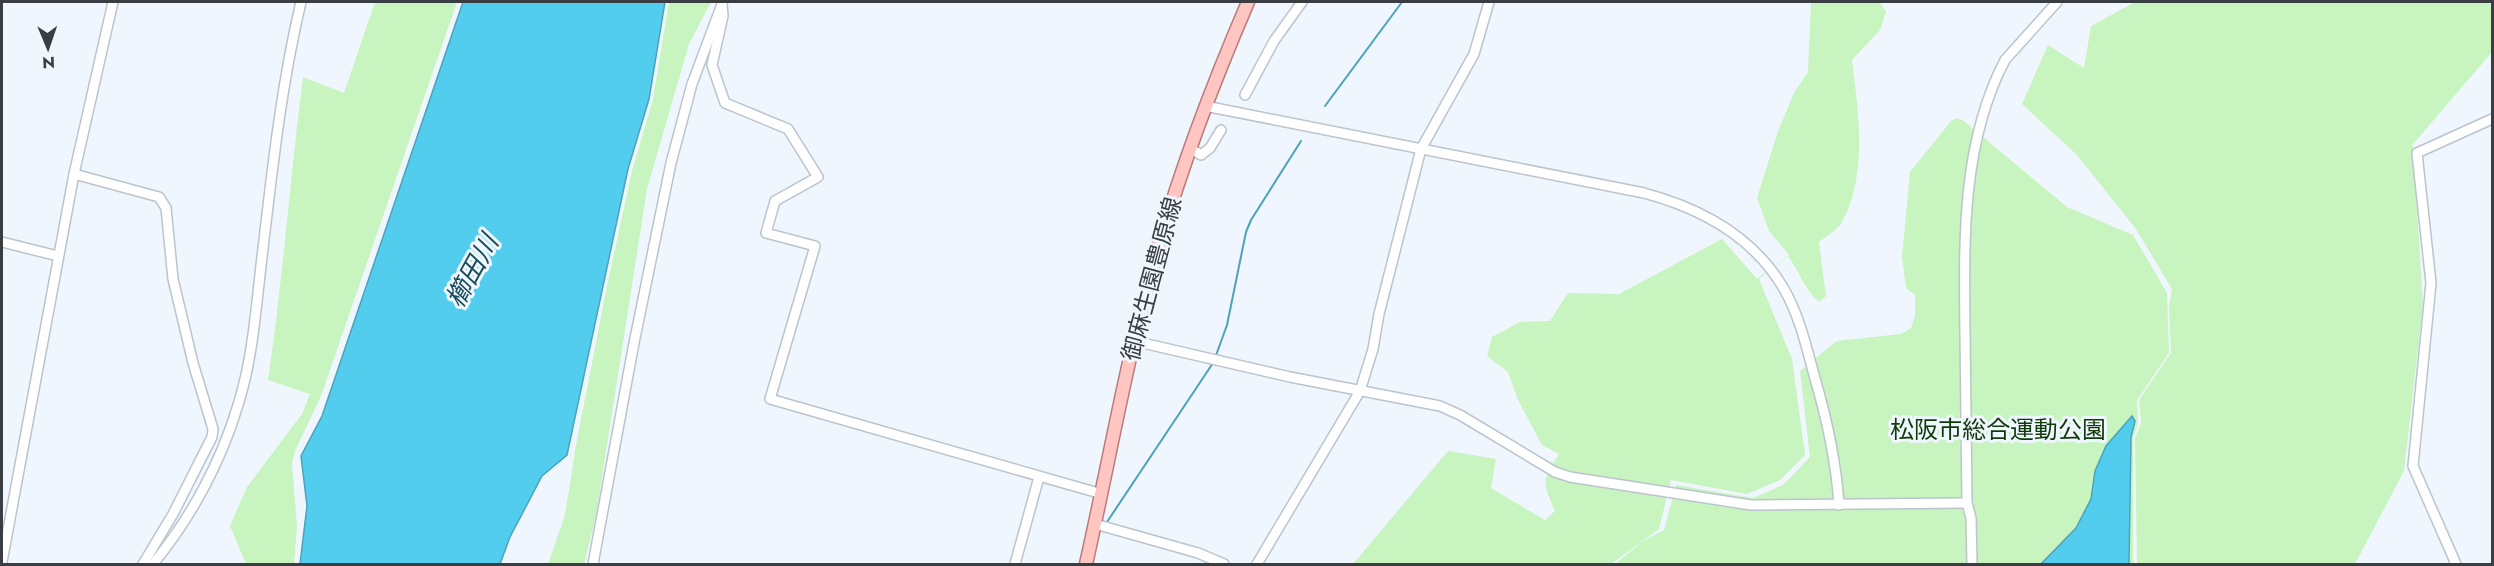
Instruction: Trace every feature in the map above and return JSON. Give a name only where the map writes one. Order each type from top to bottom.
[{"type":"main road","name":"御麻生園豊原線","points":[[1086,564],[1117,412],[1158,245],[1204,105],[1248,2]]},
{"type":"street","points":[[2,562],[3,541],[74,174],[113,2]]},
{"type":"street","points":[[153,564],[191,510],[213,470],[239,404],[251,351],[284,85],[301,2]]},
{"type":"street","points":[[1245,95],[1274,40],[1301,2]]},
{"type":"street","points":[[1257,564],[1360,391],[1373,349],[1379,314],[1421,149],[1474,54],[1489,2]]},
{"type":"street","points":[[1972,564],[1971,518],[1967,503],[1964,234],[1976,147],[1989,97],[2005,60],[2058,2]]},
{"type":"street","points":[[722,3],[723,16],[712,65],[725,103],[788,129],[818,177],[775,201],[766,233],[815,246],[770,399],[1102,494]]},
{"type":"street","points":[[593,564],[670,163],[692,84],[722,3]]},
{"type":"street","points":[[1204,105],[1669,200],[1718,222],[1751,248],[1784,288],[1800,323],[1832,442],[1839,505]]},
{"type":"street","points":[[2456,564],[2413,466],[2431,283],[2417,153],[2493,119]]},
{"type":"street","points":[[1190,148],[1202,155],[1210,148],[1221,130]]},
{"type":"street","points":[[74,174],[150,195],[164,202],[172,279],[193,363],[213,429],[211,443],[143,564]]},
{"type":"street","points":[[2,242],[58,256]]},
{"type":"street","points":[[1134,341],[1222,362],[1440,406],[1563,476],[1751,506],[1967,503]]},
{"type":"street","points":[[1015,564],[1039,477]]},
{"type":"street","points":[[1095,524],[1179,547],[1224,564]]},
{"type":"green space","points":[[375,2],[457,2],[321,396],[295,451],[292,464],[297,526],[294,564],[246,564],[230,526],[247,487],[302,414],[310,394],[268,380],[303,77],[344,93]]},
{"type":"green space","points":[[669,2],[711,2],[689,44],[647,189],[596,516],[584,564],[548,564],[565,515],[576,445],[607,286],[632,171],[653,99]]},
{"type":"green space","points":[[1811,2],[1880,2],[1886,12],[1880,30],[1852,60],[1859,141],[1856,182],[1843,220],[1836,229],[1819,242],[1826,296],[1819,302],[1814,297],[1788,256],[1759,279],[1792,359],[1805,455],[1780,480],[1747,494],[1671,480],[1659,529],[1611,564],[1353,564],[1448,451],[1496,459],[1491,488],[1545,520],[1555,511],[1545,482],[1559,454],[1542,445],[1518,400],[1508,372],[1487,356],[1492,337],[1520,322],[1550,321],[1568,293],[1619,294],[1722,239],[1757,279],[1789,255],[1769,231],[1757,198],[1778,131],[1794,93],[1808,72]]},
{"type":"green space","points":[[2135,2],[2492,2],[2492,52],[2413,144],[2423,305],[2404,471],[2355,564],[2137,564],[2135,438],[2141,423],[2139,400],[2171,353],[2169,308],[2172,289],[2136,229],[2077,155],[2022,104],[2048,45],[2084,68],[2091,26]]},
{"type":"green space","name":"松阪市総合運動公園","points":[[1957,118],[1964,121],[2067,207],[2133,235],[2167,293],[2169,353],[2137,400],[2138,424],[2133,438],[2133,564],[1615,564],[1643,541],[1664,530],[1676,485],[1753,498],[1783,485],[1810,457],[1800,371],[1837,341],[1901,334],[1911,328],[1915,316],[1915,295],[1906,288],[1902,256],[1910,172],[1951,121]]},
{"type":"water","name":"櫛田川","points":[[463,2],[665,2],[649,99],[628,169],[567,455],[542,476],[510,537],[500,564],[300,564],[307,506],[301,456],[322,416]]},
{"type":"water","points":[[2132,416],[2135,421],[2131,437],[2129,564],[2041,564],[2076,528],[2091,499],[2095,471],[2106,446]]},
{"type":"waterway","points":[[1325,106],[1402,2]]},
{"type":"waterway","points":[[1215,358],[1227,325],[1246,232],[1251,220],[1301,141]]},
{"type":"waterway","points":[[1107,522],[1213,363]]}]
